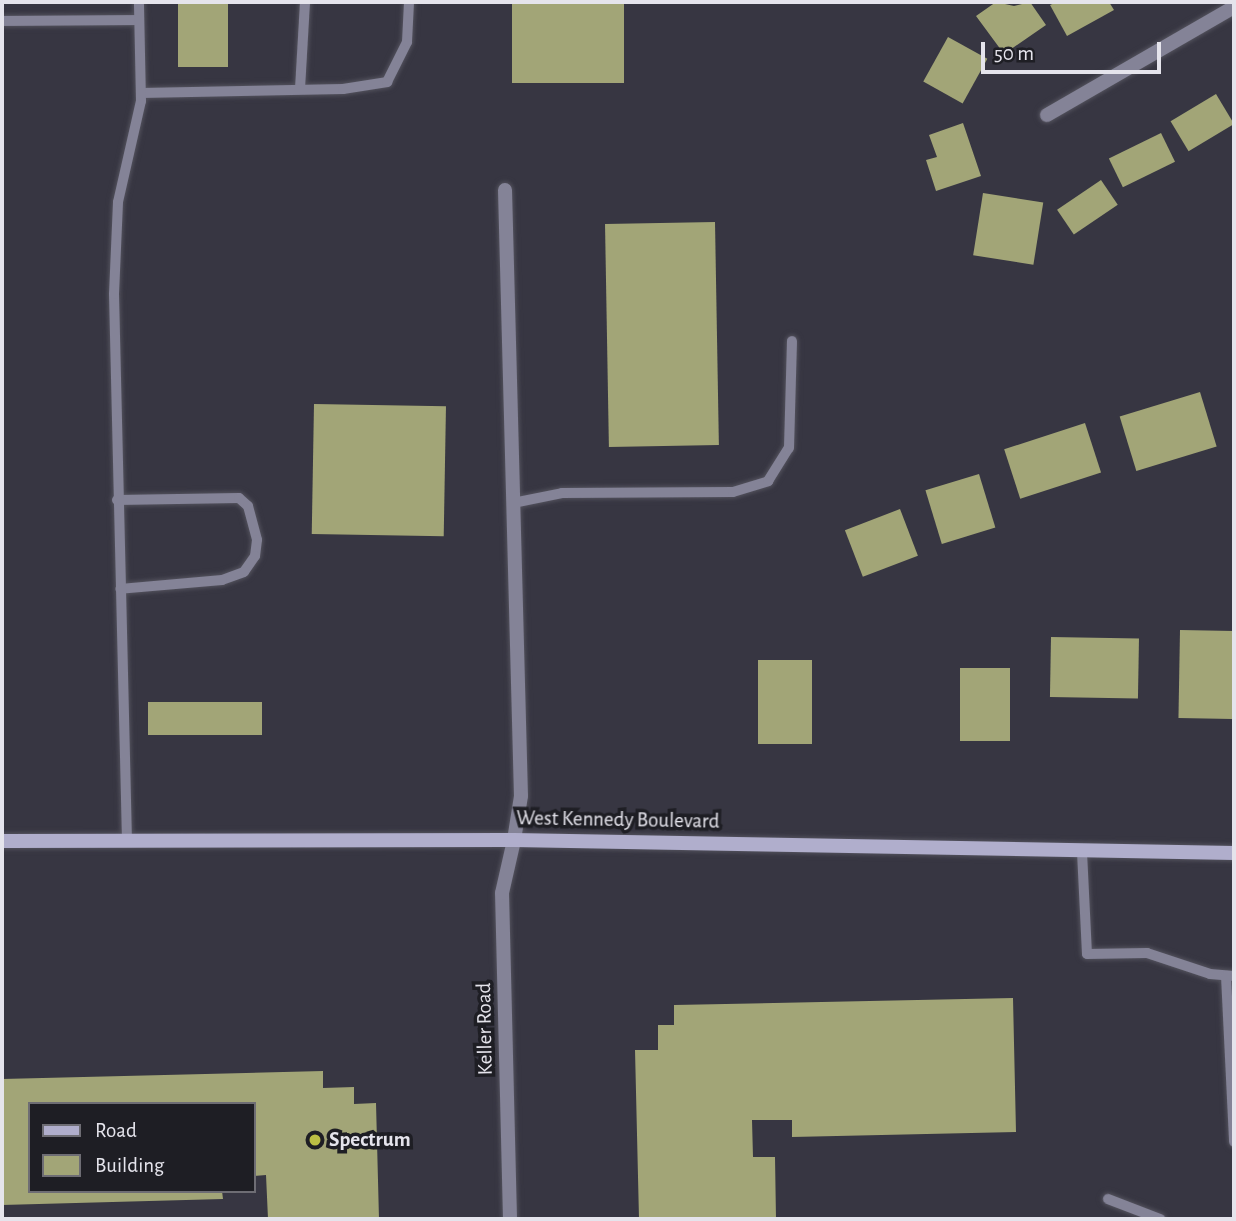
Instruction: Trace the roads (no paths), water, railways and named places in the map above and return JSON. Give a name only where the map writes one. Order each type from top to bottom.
[{"type":"main road","name":"West Kennedy Boulevard","points":[[2,841],[514,840],[1234,853]]},
{"type":"street","points":[[1047,115],[1234,7]]},
{"type":"street","name":"Keller Road","points":[[505,190],[521,796],[502,893],[510,1219]]},
{"type":"lane","points":[[127,841],[114,294],[118,202],[141,93],[139,2]]},
{"type":"lane","points":[[300,89],[305,2]]},
{"type":"lane","points":[[141,93],[300,89],[387,82],[407,42],[409,2]]},
{"type":"lane","points":[[2,20],[139,20]]},
{"type":"lane","points":[[513,503],[562,493],[733,492],[768,481],[789,448],[792,341]]},
{"type":"lane","points":[[117,500],[239,498],[248,506],[257,540],[255,556],[244,572],[222,580],[120,589]]},
{"type":"lane","points":[[1082,852],[1087,954],[1147,953],[1230,976],[1234,1142]]},
{"type":"lane","points":[[1108,1199],[1160,1219]]},
{"type":"place","name":"Spectrum","points":[[315,1140]]}]
